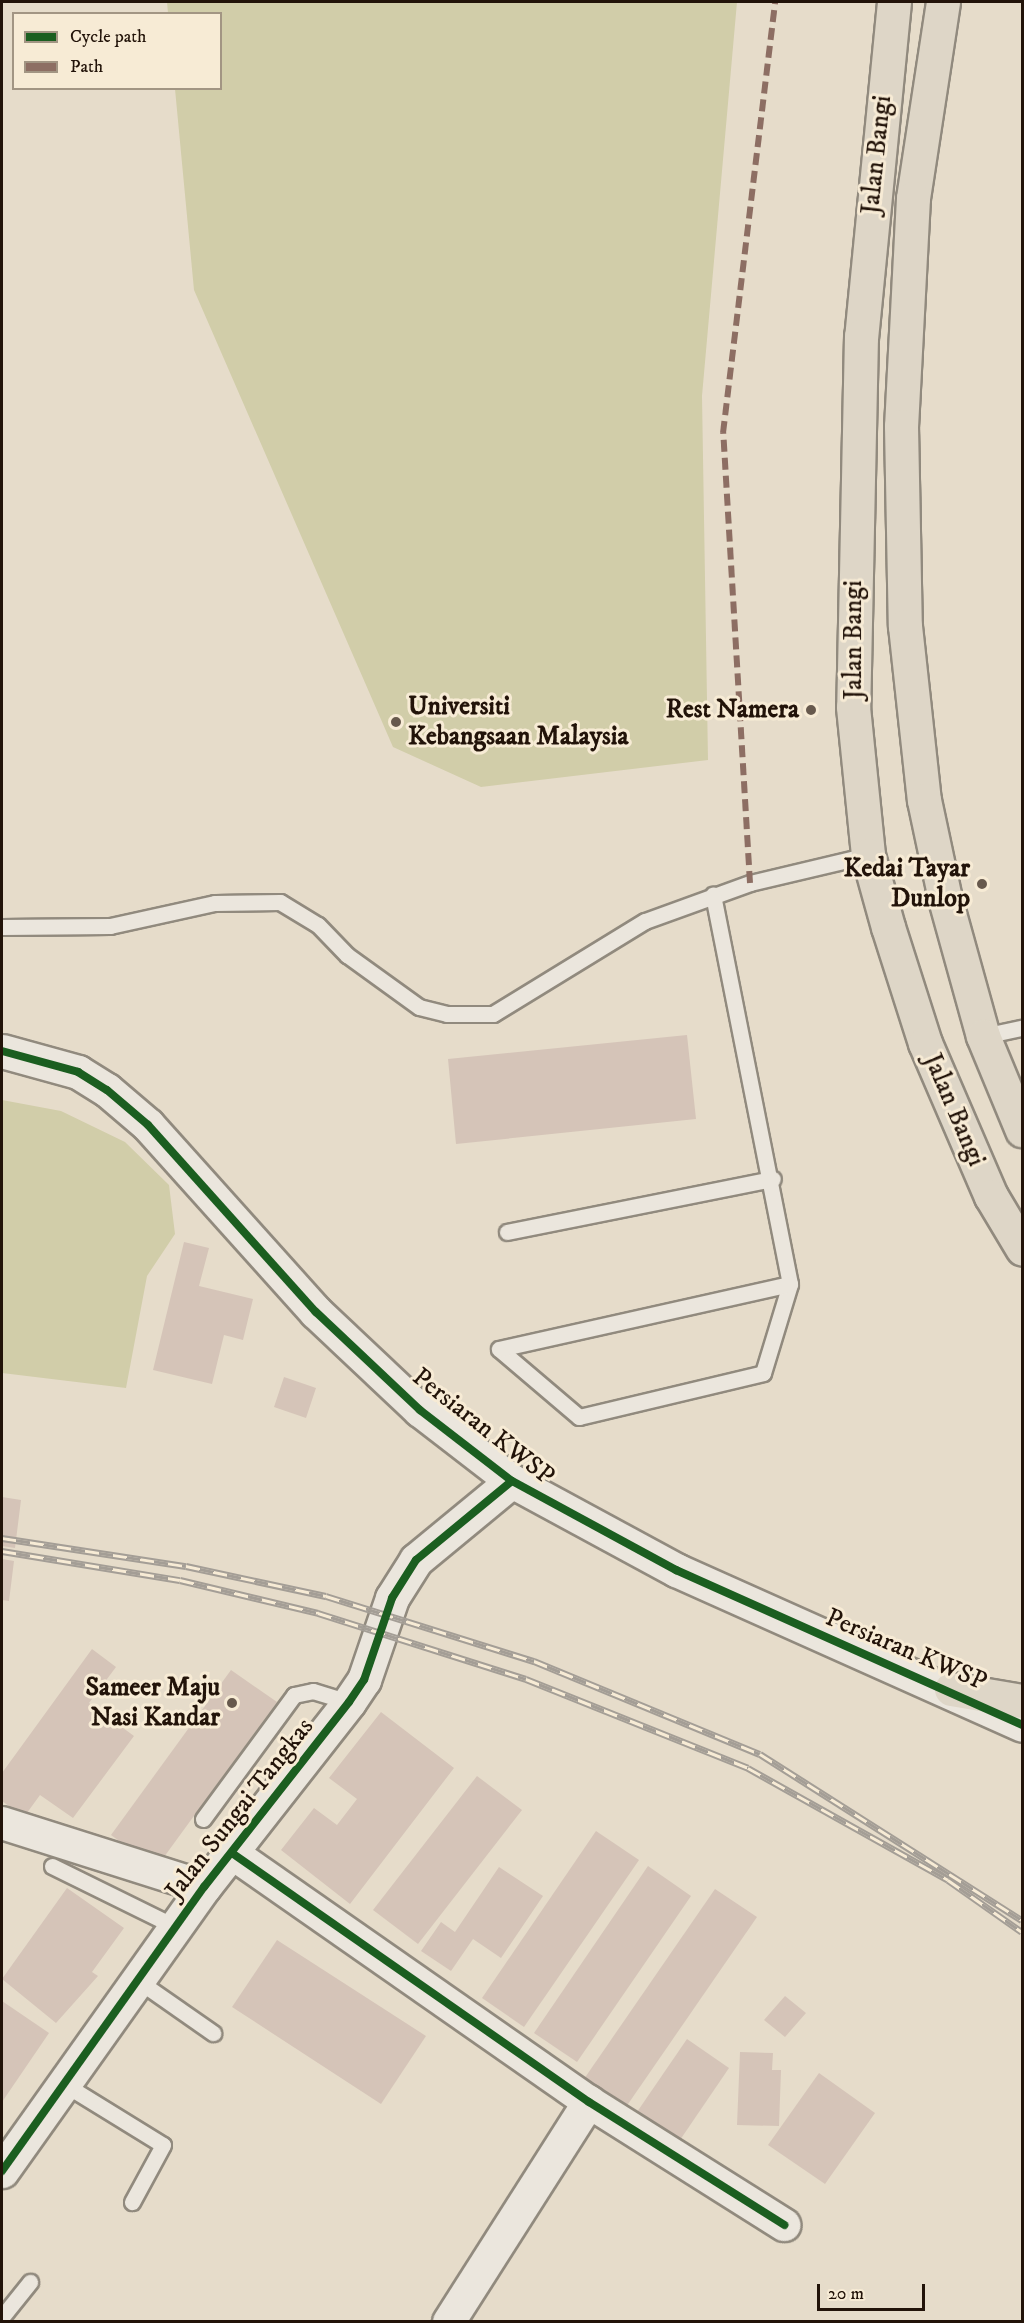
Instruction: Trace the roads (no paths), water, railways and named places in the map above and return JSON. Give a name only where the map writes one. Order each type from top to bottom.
[{"type":"main road","name":"Jalan Bangi","points":[[894,2],[861,336],[853,707],[868,855],[926,1043],[991,1196],[1023,1248]]},
{"type":"main road","name":"Jalan Bangi","points":[[943,2],[913,198],[901,426],[905,626],[924,800],[983,1036],[1023,1130]]},
{"type":"main road","points":[[951,1689],[1023,1701]]},
{"type":"street","name":"Persiaran KWSP","points":[[2,1052],[78,1072],[107,1090],[148,1125],[316,1312],[420,1410],[512,1481],[707,1585],[951,1689],[1023,1725]]},
{"type":"street","name":"Jalan Sungai Tangkas","points":[[2,2171],[204,1887],[364,1680],[392,1598],[416,1560],[512,1481]]},
{"type":"street","points":[[2,1822],[204,1887]]},
{"type":"street","points":[[232,1853],[589,2102],[784,2225]]},
{"type":"street","points":[[448,2322],[589,2102]]},
{"type":"lane","points":[[2,927],[110,926],[215,903],[280,902],[318,925],[347,955],[419,1007],[447,1014],[493,1014],[645,921],[713,895],[868,855]]},
{"type":"lane","points":[[713,895],[773,1179],[790,1284],[763,1373],[579,1417],[499,1349],[790,1284]]},
{"type":"lane","points":[[983,1036],[1023,1028]]},
{"type":"lane","points":[[507,1232],[773,1179]]},
{"type":"lane","points":[[203,1819],[294,1695],[313,1691],[349,1702]]},
{"type":"lane","points":[[52,1866],[176,1927]]},
{"type":"lane","points":[[137,1980],[213,2033]]},
{"type":"lane","points":[[64,2085],[163,2145],[132,2202]]},
{"type":"lane","points":[[2,2314],[30,2282]]},
{"type":"railway","points":[[2,1538],[186,1566],[326,1596],[534,1661],[760,1754],[1022,1920]]},
{"type":"railway","points":[[2,1551],[180,1580],[318,1613],[526,1679],[748,1768],[948,1880],[1022,1932]]},
{"type":"place","name":"Rest Namera","points":[[811,710]]},
{"type":"place","name":"Universiti Kebangsaan Malaysia","points":[[396,722]]},
{"type":"place","name":"Kedai Tayar Dunlop","points":[[982,884]]},
{"type":"place","name":"Sameer Maju Nasi Kandar","points":[[232,1703]]}]
